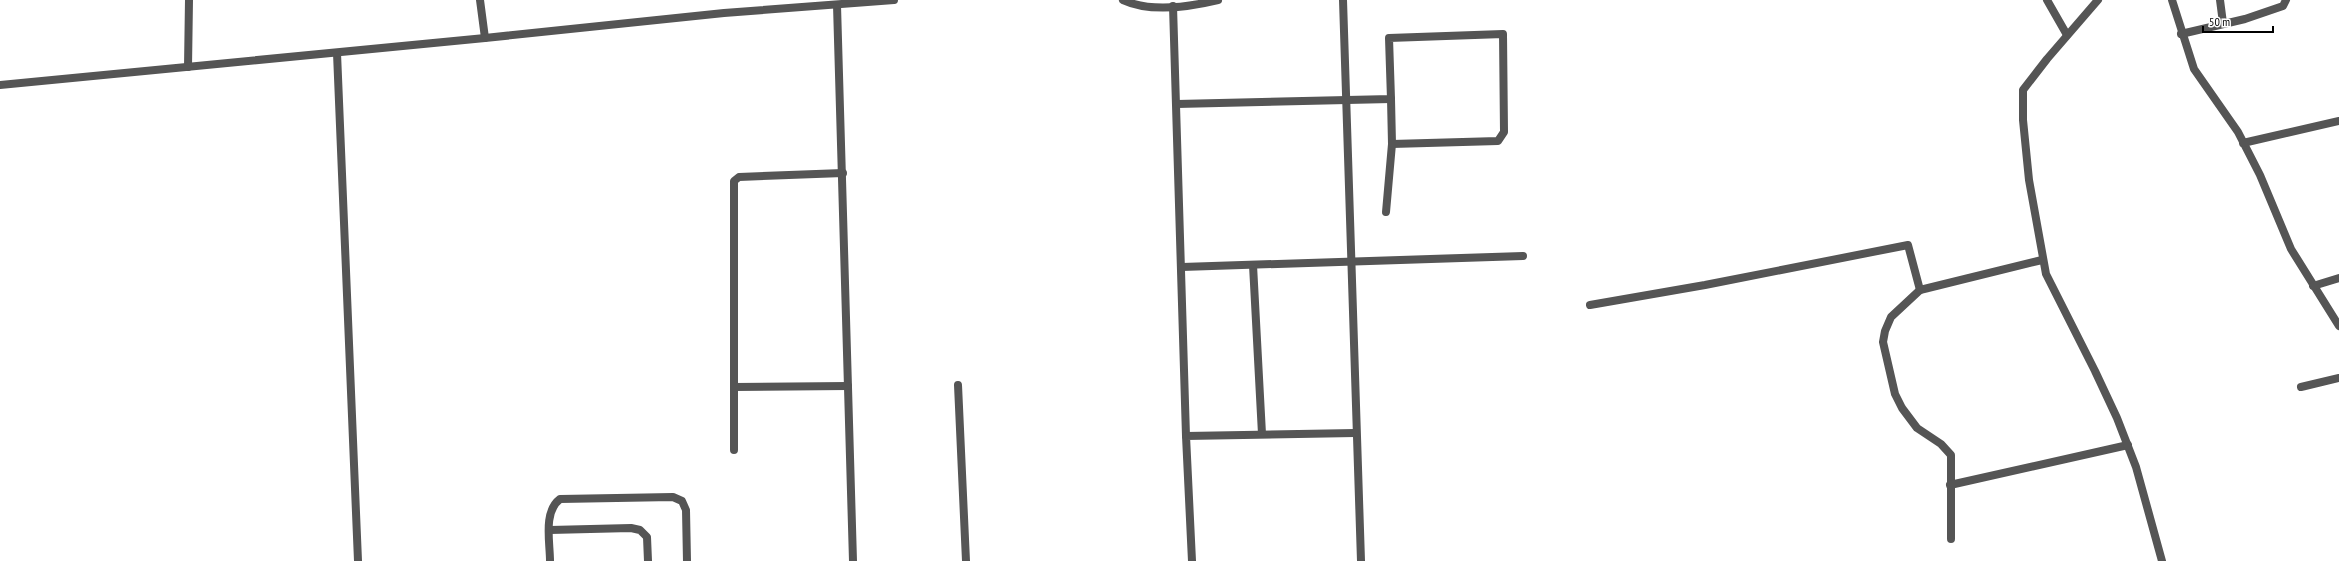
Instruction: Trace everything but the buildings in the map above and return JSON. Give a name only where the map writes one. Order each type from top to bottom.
[{"type":"street","points":[[188,67],[189,0]]},
{"type":"street","points":[[480,0],[485,38]]},
{"type":"street","points":[[0,85],[485,38],[724,13],[894,0]]},
{"type":"street","points":[[1123,0],[1134,5],[1150,8],[1202,4],[1218,0]]},
{"type":"street","points":[[1343,0],[1355,433],[1361,561]]},
{"type":"street","points":[[2047,0],[2067,35]]},
{"type":"street","points":[[2098,0],[2067,35],[2023,90],[2023,120],[2029,180],[2042,260],[2046,274],[2095,371],[2128,445],[2136,466],[2162,561]]},
{"type":"street","points":[[2172,0],[2181,34],[2194,69],[2218,101],[2244,143],[2260,174],[2291,249],[2339,326]]},
{"type":"street","points":[[2220,0],[2223,23]]},
{"type":"street","points":[[2181,34],[2245,19],[2283,6],[2286,0]]},
{"type":"street","points":[[837,5],[853,561]]},
{"type":"street","points":[[1173,6],[1186,436],[1192,561]]},
{"type":"street","points":[[1386,212],[1392,144],[1389,38],[1503,34],[1504,132],[1498,141],[1392,144]]},
{"type":"street","points":[[337,52],[358,561]]},
{"type":"street","points":[[1177,104],[1391,99]]},
{"type":"street","points":[[2244,143],[2339,121]]},
{"type":"street","points":[[734,450],[734,181],[739,177],[843,173]]},
{"type":"street","points":[[1590,305],[1705,285],[1908,245],[1920,290]]},
{"type":"street","points":[[1182,267],[1523,256]]},
{"type":"street","points":[[1951,539],[1951,455],[1941,444],[1916,428],[1902,408],[1895,394],[1884,353],[1883,342],[1885,331],[1891,317],[1920,290],[2042,260]]},
{"type":"street","points":[[1253,265],[1262,434]]},
{"type":"street","points":[[2314,286],[2339,278]]},
{"type":"street","points":[[2301,387],[2339,378]]},
{"type":"street","points":[[734,388],[848,386]]},
{"type":"street","points":[[958,386],[966,561]]},
{"type":"street","points":[[1186,436],[1355,433]]},
{"type":"street","points":[[1950,485],[2128,445]]},
{"type":"street","points":[[550,561],[552,508],[560,499],[673,497],[682,501],[686,510],[687,561]]},
{"type":"street","points":[[550,530],[631,528],[640,530],[647,537],[648,561]]}]
